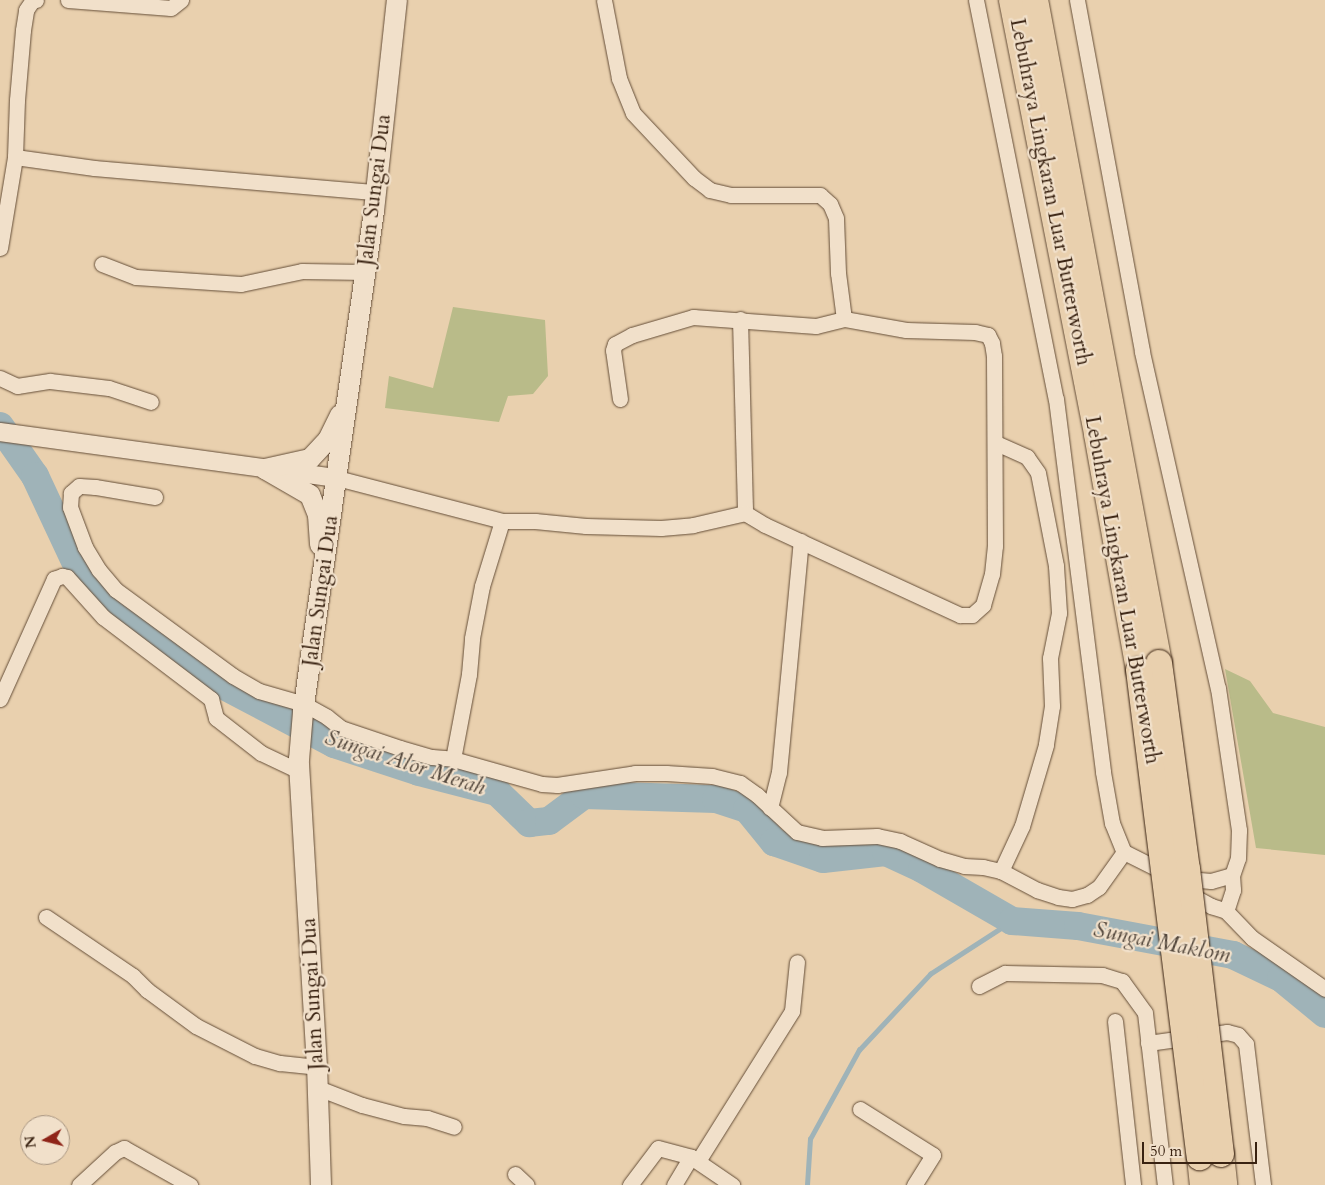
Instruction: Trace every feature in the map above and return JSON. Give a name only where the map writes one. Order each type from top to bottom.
[{"type":"highway","name":"Lebuhraya Lingkaran Luar Butterworth","points":[[1012,0],[1097,434],[1149,666]]},
{"type":"highway","name":"Lebuhraya Lingkaran Luar Butterworth","points":[[1034,0],[1149,666],[1210,1156],[1224,1185]]},
{"type":"highway","name":"Lebuhraya Lingkaran Luar Butterworth","points":[[1203,1185],[1210,1156]]},
{"type":"main road","name":"Jalan Sungai Dua","points":[[321,1185],[317,1067],[299,765],[304,708],[366,272],[397,0]]},
{"type":"main road","points":[[265,470],[310,459],[328,440],[348,398]]},
{"type":"main road","points":[[265,470],[310,495],[318,515],[324,576]]},
{"type":"street","points":[[0,248],[14,156],[23,30],[26,10],[32,1],[36,0]]},
{"type":"street","points":[[68,0],[171,8],[181,0]]},
{"type":"street","points":[[604,0],[620,78],[633,113],[694,178],[710,190],[731,195],[820,195],[830,204],[836,218],[838,273],[844,319]]},
{"type":"street","points":[[976,0],[1056,399],[1103,772],[1112,823],[1124,852],[1176,878],[1193,896],[1211,906],[1226,911],[1252,938],[1325,989]]},
{"type":"street","points":[[1077,0],[1142,352],[1218,688],[1239,830],[1238,858],[1232,875],[1233,890],[1226,911]]},
{"type":"street","points":[[14,156],[94,168],[376,192]]},
{"type":"street","points":[[102,264],[136,277],[241,284],[302,271],[366,272]]},
{"type":"street","points":[[0,432],[265,470],[337,478],[502,521],[661,528],[693,525],[745,513],[941,608],[960,615],[972,615],[983,605],[992,574],[995,546],[996,443],[994,356],[988,334],[906,330],[844,319],[816,326],[693,317],[632,335],[615,344],[613,350],[620,399]]},
{"type":"street","points":[[740,319],[745,513]]},
{"type":"street","points":[[0,378],[17,386],[50,381],[109,388],[151,402]]},
{"type":"street","points":[[996,443],[1027,456],[1038,472],[1056,566],[1059,613],[1050,658],[1052,706],[1046,745],[1022,826],[1000,871]]},
{"type":"street","points":[[155,497],[87,486],[79,486],[71,493],[70,507],[85,547],[98,570],[116,590],[232,676],[259,690],[327,717],[341,728],[432,757],[452,759],[542,784],[557,785],[635,774],[666,773],[712,776],[740,783],[757,795],[797,832],[822,838],[877,836],[900,841],[940,859],[964,866],[984,866],[1000,871],[1037,890],[1058,897],[1072,899],[1087,895],[1099,887],[1124,852]]},
{"type":"street","points":[[452,759],[469,674],[472,638],[482,586],[502,521]]},
{"type":"street","points":[[770,808],[780,772],[801,541]]},
{"type":"street","points":[[0,699],[54,579],[62,576],[67,577],[103,617],[211,699],[216,718],[261,753],[299,765]]},
{"type":"street","points":[[1176,878],[1211,881],[1232,875]]},
{"type":"street","points":[[46,917],[132,976],[147,990],[196,1026],[255,1056],[280,1064],[317,1067]]},
{"type":"street","points":[[674,1185],[694,1159],[792,1011],[797,962]]},
{"type":"street","points":[[979,986],[1005,973],[1102,974],[1122,981],[1145,1013],[1165,1185]]},
{"type":"street","points":[[1115,1021],[1133,1185]]},
{"type":"street","points":[[1148,1043],[1226,1032],[1238,1035],[1246,1044],[1262,1185]]},
{"type":"street","points":[[318,1088],[362,1105],[404,1116],[426,1118],[454,1127]]},
{"type":"street","points":[[860,1109],[933,1154],[914,1185]]},
{"type":"street","points":[[79,1185],[115,1152],[124,1148],[190,1185]]},
{"type":"street","points":[[630,1185],[658,1148],[694,1159],[732,1185]]},
{"type":"street","points":[[516,1174],[527,1185]]},
{"type":"green space","points":[[453,307],[545,320],[548,376],[533,394],[508,396],[499,422],[385,408],[389,376],[433,388]]},
{"type":"green space","points":[[1225,669],[1250,681],[1273,713],[1325,727],[1325,855],[1256,848]]},
{"type":"waterway","name":"Sungai Alor Merah","points":[[0,426],[35,476],[86,585],[192,669],[334,744],[419,772],[497,792],[529,823],[549,821],[584,795],[716,799],[747,809],[774,842],[823,859],[886,852],[922,869],[1012,921],[1078,926],[1233,955],[1281,978],[1325,1014]]},
{"type":"waterway","points":[[807,1185],[810,1139],[859,1050],[930,974],[1012,921]]},
{"type":"water label","name":"Sungai Maklom","points":[[1162,943]]}]
